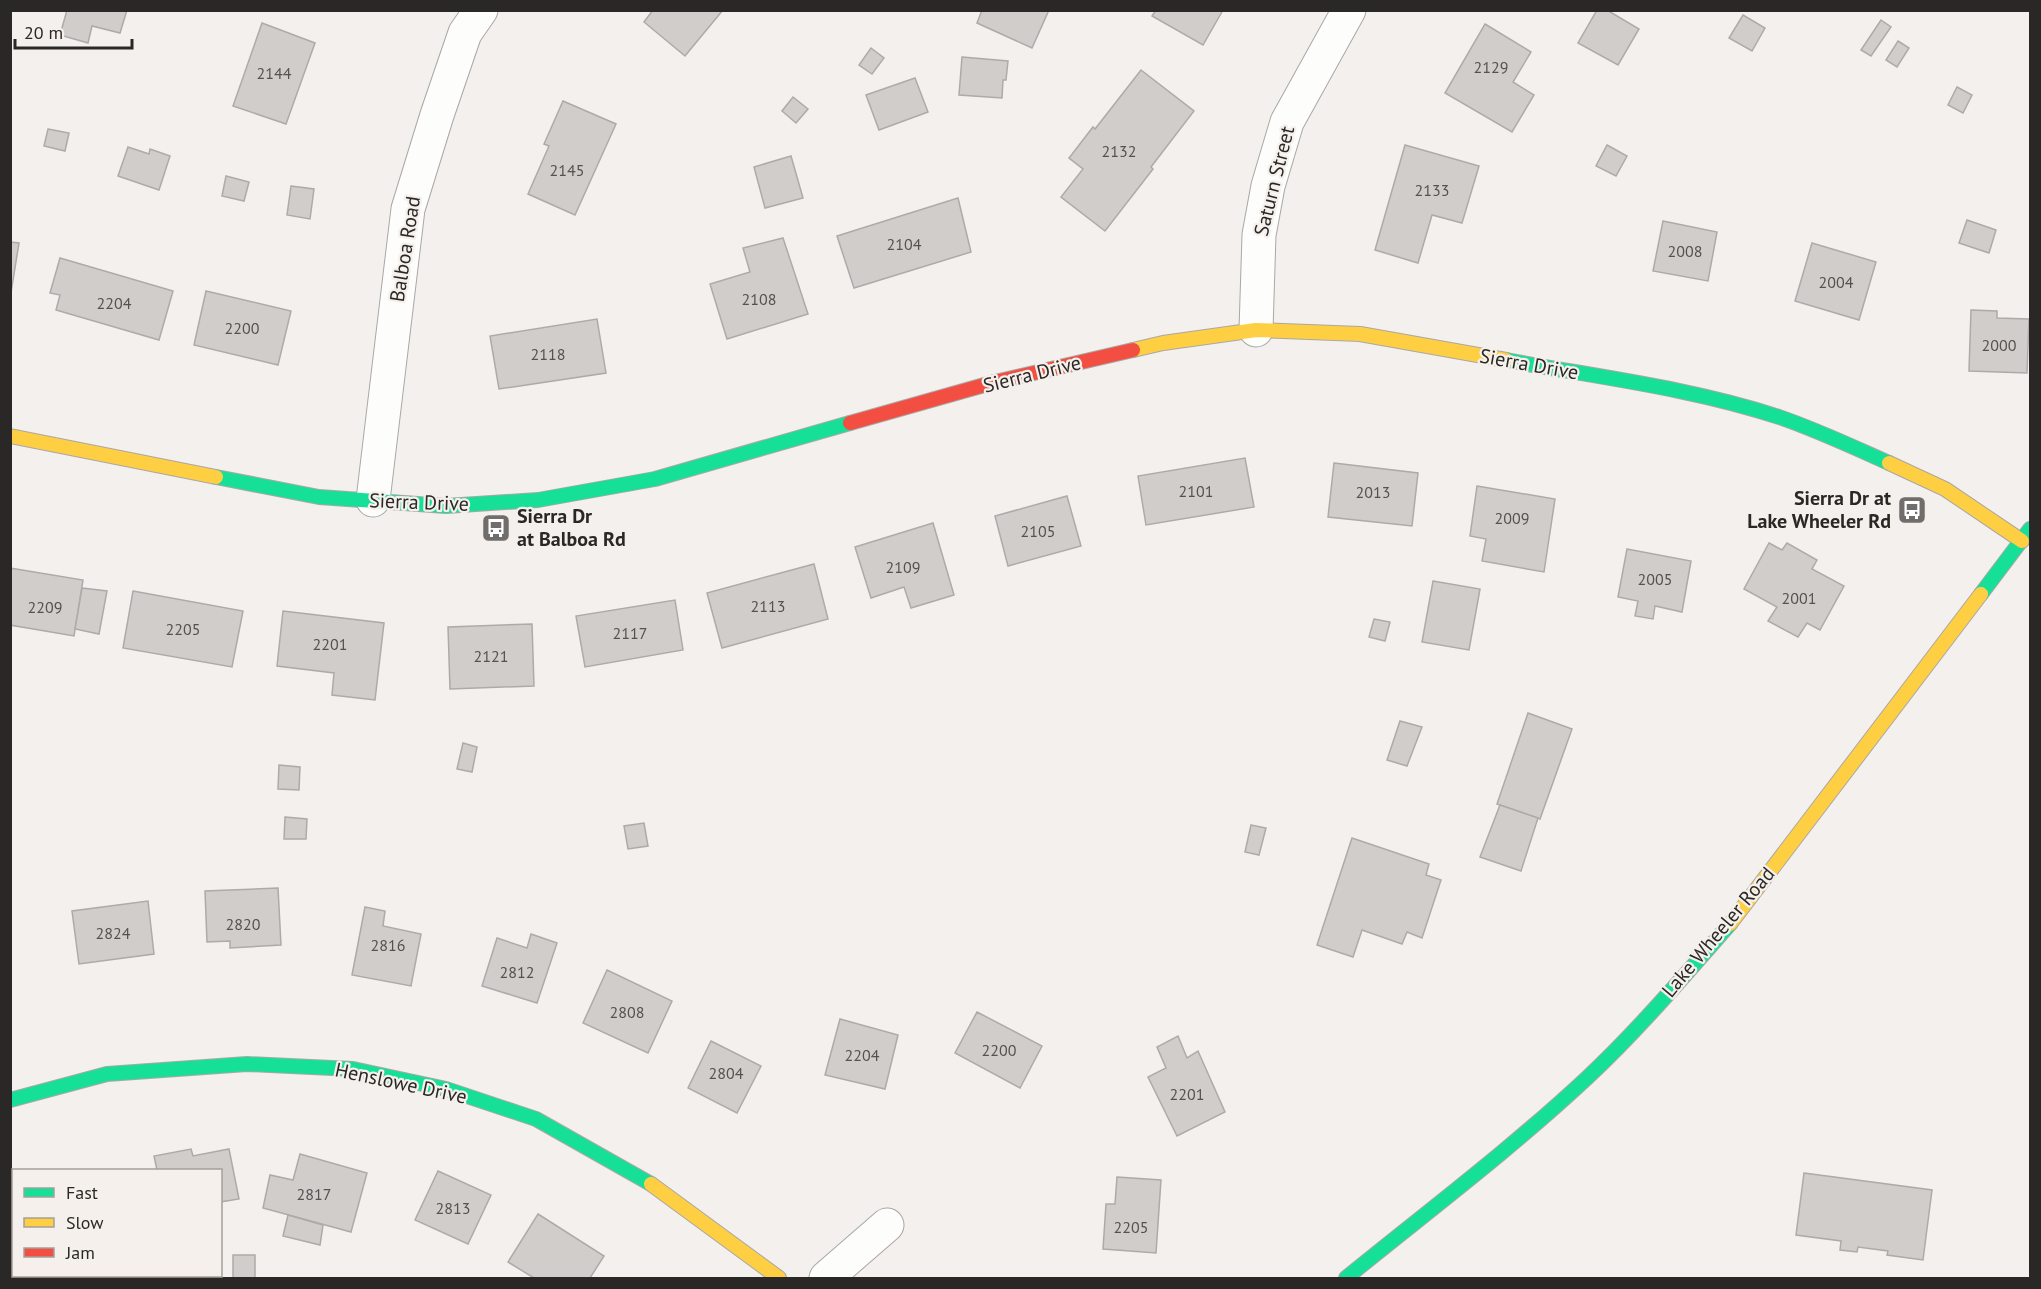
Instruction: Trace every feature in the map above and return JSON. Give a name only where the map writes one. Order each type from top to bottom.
[{"type":"street","name":"Balboa Road","points":[[373,500],[408,209],[465,33],[481,10]]},
{"type":"street","name":"Saturn Street","points":[[1256,330],[1259,236],[1268,186],[1287,122],[1349,10]]},
{"type":"street","name":"Sierra Drive","points":[[10,436],[319,496],[446,506],[538,500],[655,479],[995,382],[1163,343],[1256,330],[1360,334],[1697,395],[1779,417],[1839,440],[1946,489],[2028,539]]},
{"type":"street","name":"Lake Wheeler Road","points":[[1346,1278],[1517,1140],[1588,1077],[1648,1016],[1734,919],[2028,539]]},
{"type":"street","name":"Henslowe Drive","points":[[10,1100],[107,1074],[247,1064],[353,1069],[446,1089],[536,1119],[658,1188],[779,1278]]},
{"type":"street","points":[[826,1278],[887,1225]]},
{"type":"building","points":[[67,10],[127,10],[120,33],[92,26],[88,43],[60,35]]},
{"type":"building","points":[[653,10],[723,10],[685,56],[644,22]]},
{"type":"building","points":[[982,10],[1049,10],[1032,48],[977,23]]},
{"type":"building","points":[[1156,10],[1223,10],[1203,45],[1152,16]]},
{"type":"building","points":[[1597,10],[1607,10],[1639,29],[1618,65],[1578,43]]},
{"type":"building","points":[[1743,15],[1765,28],[1752,51],[1729,38]]},
{"type":"building","points":[[1881,20],[1891,27],[1871,56],[1861,50]]},
{"type":"building","points":[[262,23],[315,43],[286,124],[233,106]]},
{"type":"building","points":[[1485,24],[1531,52],[1513,82],[1534,95],[1512,132],[1445,93]]},
{"type":"building","points":[[1898,41],[1909,48],[1897,67],[1886,60]]},
{"type":"building","points":[[871,48],[884,58],[872,74],[859,65]]},
{"type":"building","points":[[962,57],[1008,61],[1006,80],[1003,80],[1002,98],[959,95]]},
{"type":"building","points":[[1141,70],[1194,111],[1105,231],[1061,197],[1083,169],[1069,158]]},
{"type":"building","points":[[915,78],[928,112],[879,130],[866,95]]},
{"type":"building","points":[[1957,87],[1972,95],[1963,113],[1948,105]]},
{"type":"building","points":[[793,97],[808,109],[796,123],[782,111]]},
{"type":"building","points":[[563,101],[616,124],[575,215],[528,194],[549,146],[544,144]]},
{"type":"building","points":[[48,129],[69,133],[65,151],[44,146]]},
{"type":"building","points":[[1405,145],[1479,166],[1462,223],[1432,215],[1418,263],[1375,250]]},
{"type":"building","points":[[1607,145],[1627,156],[1616,176],[1596,166]]},
{"type":"building","points":[[128,147],[149,154],[150,149],[170,156],[159,190],[118,176]]},
{"type":"building","points":[[791,156],[803,198],[765,208],[754,167]]},
{"type":"building","points":[[226,176],[249,182],[244,201],[222,196]]},
{"type":"building","points":[[291,186],[314,189],[310,219],[287,215]]},
{"type":"building","points":[[958,198],[971,252],[854,288],[837,236]]},
{"type":"building","points":[[1967,220],[1996,230],[1989,253],[1959,243]]},
{"type":"building","points":[[1663,221],[1717,232],[1708,281],[1653,271]]},
{"type":"building","points":[[783,238],[808,314],[727,339],[710,284],[750,272],[743,248]]},
{"type":"building","points":[[10,242],[19,243],[10,299]]},
{"type":"building","points":[[1812,243],[1876,262],[1859,320],[1795,301]]},
{"type":"building","points":[[60,258],[173,291],[159,340],[56,310],[60,295],[50,293]]},
{"type":"building","points":[[206,291],[291,311],[278,365],[194,345]]},
{"type":"building","points":[[1971,310],[1997,311],[1997,318],[2029,319],[2027,373],[1969,371]]},
{"type":"building","points":[[597,319],[606,373],[499,389],[490,336]]},
{"type":"building","points":[[1245,458],[1254,507],[1146,525],[1138,476]]},
{"type":"building","points":[[1334,463],[1418,473],[1412,526],[1328,517]]},
{"type":"building","points":[[1477,486],[1555,499],[1544,572],[1482,561],[1486,539],[1470,536]]},
{"type":"building","points":[[1067,496],[1081,546],[1008,566],[995,516]]},
{"type":"building","points":[[933,523],[954,595],[911,608],[904,587],[871,598],[855,547]]},
{"type":"building","points":[[1769,543],[1782,550],[1787,543],[1817,560],[1812,569],[1844,586],[1820,630],[1807,623],[1798,637],[1768,621],[1777,607],[1744,589]]},
{"type":"building","points":[[1627,549],[1691,561],[1682,612],[1655,606],[1653,619],[1635,616],[1638,601],[1618,597]]},
{"type":"building","points":[[814,564],[828,619],[722,648],[707,593]]},
{"type":"building","points":[[10,568],[83,580],[74,636],[10,625]]},
{"type":"building","points":[[1433,581],[1480,589],[1469,650],[1422,642]]},
{"type":"building","points":[[82,588],[107,591],[99,634],[75,629]]},
{"type":"building","points":[[133,591],[243,611],[232,667],[123,648]]},
{"type":"building","points":[[675,600],[683,650],[585,667],[576,616]]},
{"type":"building","points":[[283,611],[384,623],[375,700],[332,695],[334,673],[277,666]]},
{"type":"building","points":[[1374,619],[1390,622],[1385,641],[1369,637]]},
{"type":"building","points":[[532,624],[534,686],[450,689],[448,627]]},
{"type":"building","points":[[1528,713],[1572,729],[1540,819],[1497,804]]},
{"type":"building","points":[[1400,721],[1422,727],[1407,766],[1387,760]]},
{"type":"building","points":[[463,743],[477,747],[472,772],[457,769]]},
{"type":"building","points":[[279,765],[300,767],[299,790],[278,789]]},
{"type":"building","points":[[1500,805],[1538,818],[1521,871],[1480,857]]},
{"type":"building","points":[[285,817],[307,819],[306,839],[284,839]]},
{"type":"building","points":[[644,823],[648,846],[628,849],[624,826]]},
{"type":"building","points":[[1251,825],[1266,828],[1259,855],[1245,852]]},
{"type":"building","points":[[1352,838],[1429,864],[1426,875],[1441,880],[1422,938],[1407,932],[1402,944],[1362,930],[1353,957],[1317,945]]},
{"type":"building","points":[[278,888],[281,945],[230,948],[230,941],[207,942],[205,891]]},
{"type":"building","points":[[148,901],[154,954],[79,964],[72,911]]},
{"type":"building","points":[[365,907],[385,911],[383,926],[421,934],[411,986],[352,975]]},
{"type":"building","points":[[531,934],[557,943],[537,1003],[482,986],[497,938],[527,948]]},
{"type":"building","points":[[607,970],[672,1001],[648,1053],[583,1023]]},
{"type":"building","points":[[977,1012],[1042,1046],[1020,1088],[955,1053]]},
{"type":"building","points":[[840,1019],[898,1035],[885,1089],[825,1075]]},
{"type":"building","points":[[1178,1036],[1187,1058],[1198,1051],[1225,1112],[1177,1136],[1148,1077],[1166,1068],[1157,1047]]},
{"type":"building","points":[[711,1041],[761,1066],[737,1113],[688,1088]]},
{"type":"building","points":[[191,1149],[193,1156],[229,1149],[239,1199],[222,1202],[222,1169],[157,1169],[154,1156]]},
{"type":"building","points":[[300,1154],[367,1173],[351,1232],[263,1208],[270,1175],[293,1180]]},
{"type":"building","points":[[438,1171],[491,1195],[468,1244],[415,1220]]},
{"type":"building","points":[[1804,1173],[1932,1190],[1923,1260],[1887,1255],[1888,1251],[1858,1247],[1857,1252],[1840,1250],[1841,1241],[1796,1235]]},
{"type":"building","points":[[1117,1177],[1161,1180],[1156,1253],[1103,1249],[1106,1204],[1115,1204]]},
{"type":"building","points":[[538,1214],[604,1256],[590,1278],[534,1278],[508,1262]]},
{"type":"building","points":[[288,1215],[323,1225],[320,1245],[283,1236]]},
{"type":"building","points":[[233,1255],[255,1255],[255,1278],[233,1278]]},
{"type":"building","points":[[126,1277],[126,1278],[103,1278]]},
{"type":"traffic: fast","points":[[1506,360],[1644,384],[1746,407],[1807,427],[1889,463]]},
{"type":"traffic: fast","points":[[216,477],[319,497],[446,506],[538,500],[655,479],[850,423]]},
{"type":"traffic: fast","points":[[1981,594],[2030,529]]},
{"type":"traffic: fast","points":[[1346,1278],[1559,1104],[1643,1022],[1730,924]]},
{"type":"traffic: fast","points":[[10,1100],[107,1074],[247,1064],[353,1069],[446,1089],[536,1119],[651,1184]]},
{"type":"traffic: slow","points":[[1133,350],[1163,343],[1256,330],[1360,334],[1506,360]]},
{"type":"traffic: slow","points":[[10,436],[216,477]]},
{"type":"traffic: slow","points":[[1889,463],[1945,489],[2022,541]]},
{"type":"traffic: slow","points":[[1730,924],[1981,594]]},
{"type":"traffic: slow","points":[[651,1184],[779,1278]]},
{"type":"traffic: jam","points":[[850,423],[995,382],[1133,350]]},
{"type":"place","name":"Sierra Dr at Lake Wheeler Rd","points":[[1912,510]]},
{"type":"place","name":"Sierra Dr at Balboa Rd","points":[[496,528]]}]
